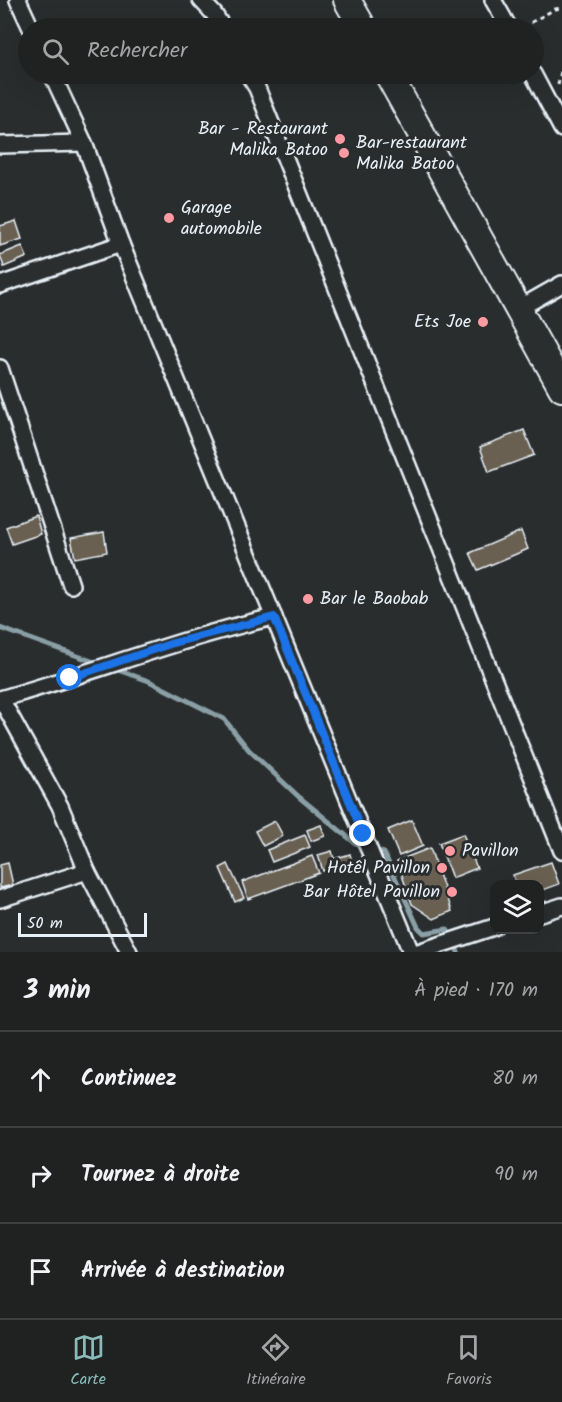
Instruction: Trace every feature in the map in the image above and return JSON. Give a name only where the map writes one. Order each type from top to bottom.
[{"type":"highway","points":[[347,0],[357,18]]},
{"type":"highway","points":[[394,84],[562,388]]},
{"type":"street","points":[[18,0],[26,18]]},
{"type":"street","points":[[201,0],[217,18]]},
{"type":"street","points":[[493,0],[503,18]]},
{"type":"street","points":[[57,84],[84,143],[121,244],[411,952]]},
{"type":"street","points":[[253,84],[562,851]]},
{"type":"street","points":[[538,84],[562,129]]},
{"type":"street","points":[[0,145],[84,143]]},
{"type":"street","points":[[0,285],[121,244]]},
{"type":"street","points":[[518,309],[562,284]]},
{"type":"street","points":[[0,368],[70,585]]},
{"type":"street","points":[[129,952],[87,871],[60,806],[1,699],[96,671],[114,662],[173,643],[274,617]]},
{"type":"street","points":[[0,899],[87,871]]},
{"type":"street","points":[[544,912],[562,906]]},
{"type":"street","points":[[418,952],[490,929]]},
{"type":"path","points":[[538,18],[555,9],[562,9]]},
{"type":"building","points":[[16,221],[22,239],[0,246],[0,226]]},
{"type":"building","points":[[22,246],[27,257],[4,267],[0,255]]},
{"type":"building","points":[[524,430],[534,455],[489,472],[480,447]]},
{"type":"building","points":[[36,516],[41,534],[12,544],[6,527]]},
{"type":"building","points":[[521,531],[528,549],[478,570],[470,553]]},
{"type":"building","points":[[104,532],[107,552],[75,558],[71,538]]},
{"type":"building","points":[[412,820],[423,846],[399,856],[388,830]]},
{"type":"building","points":[[275,821],[283,836],[263,846],[255,831]]},
{"type":"building","points":[[321,825],[325,836],[311,841],[307,830]]},
{"type":"building","points":[[463,834],[477,868],[452,878],[439,843]]},
{"type":"building","points":[[305,835],[310,847],[272,862],[267,850]]},
{"type":"building","points":[[430,848],[452,911],[434,919],[412,904],[397,861]]},
{"type":"building","points":[[332,851],[334,859],[350,854],[352,862],[323,871],[318,855]]},
{"type":"building","points":[[312,856],[319,873],[248,899],[242,882]]},
{"type":"building","points":[[551,862],[559,884],[544,890],[544,880],[515,880],[513,875]]},
{"type":"building","points":[[8,863],[13,885],[0,888],[0,865]]},
{"type":"building","points":[[228,864],[244,898],[235,902],[220,868]]},
{"type":"waterway","points":[[0,628],[100,664]]},
{"type":"waterway","points":[[112,668],[149,681],[224,719],[249,750],[299,797],[355,843],[364,846]]},
{"type":"waterway","points":[[373,849],[384,853],[418,927],[424,933],[447,929],[458,952]]},
{"type":"place","name":"Bar - Restaurant Malika Batoo","points":[[340,139]]},
{"type":"place","name":"Bar-restaurant Malika Batoo","points":[[344,153]]},
{"type":"place","name":"Garage automobile","points":[[169,218]]},
{"type":"place","name":"Ets Joe","points":[[483,322]]},
{"type":"place","name":"Bar le Baobab","points":[[308,599]]},
{"type":"place","name":"Pavillon","points":[[450,851]]},
{"type":"place","name":"Hotêl Pavillon","points":[[442,868]]},
{"type":"place","name":"Bar Hôtel Pavillon","points":[[452,892]]},
{"type":"route","points":[[70,678],[173,643],[274,617],[363,834]]}]
